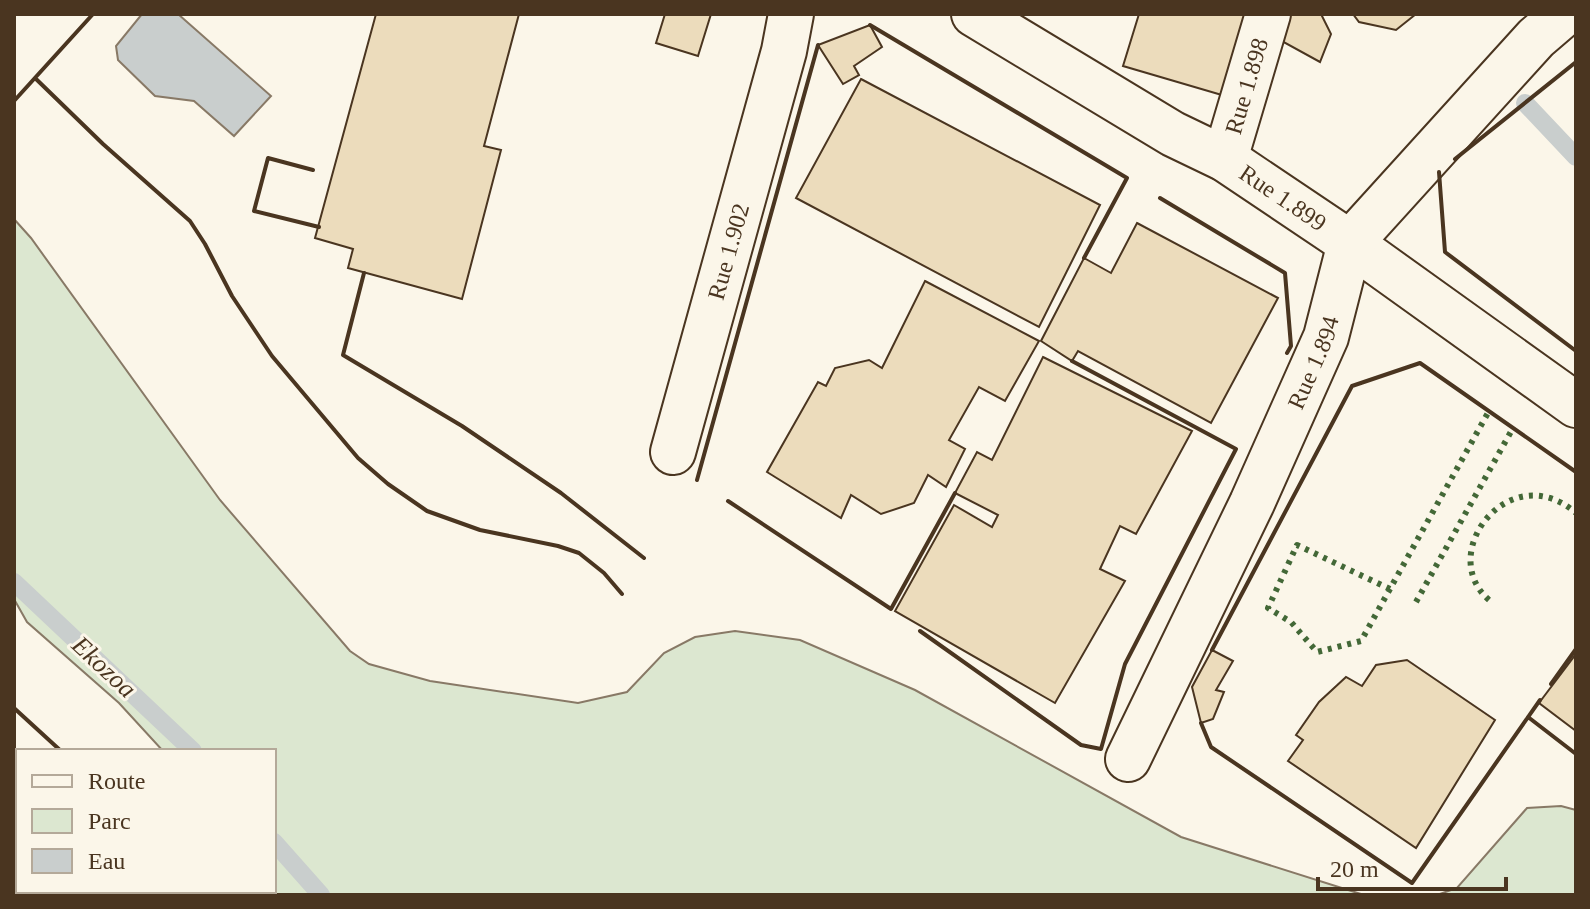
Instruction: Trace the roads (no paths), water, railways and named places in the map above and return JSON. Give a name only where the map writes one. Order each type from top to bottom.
[{"type":"street","name":"Rue 1.899","points":[[974,14],[1173,134],[1225,159],[1350,243],[1576,405]]},
{"type":"street","name":"Rue 1.898","points":[[1225,159],[1268,14]]},
{"type":"street","name":"Rue 1.894","points":[[1128,759],[1252,503],[1326,337],[1350,243],[1536,38],[1564,14]]},
{"type":"street","name":"Rue 1.902","points":[[673,452],[787,32]]},
{"type":"water","points":[[142,14],[178,14],[271,96],[234,136],[194,101],[155,96],[118,60],[116,46]]},
{"type":"waterway","points":[[1525,103],[1576,157]]},
{"type":"waterway","name":"Ekozoa","points":[[14,582],[191,749]]},
{"type":"waterway","name":"Ekozoa","points":[[276,844],[321,895]]}]
